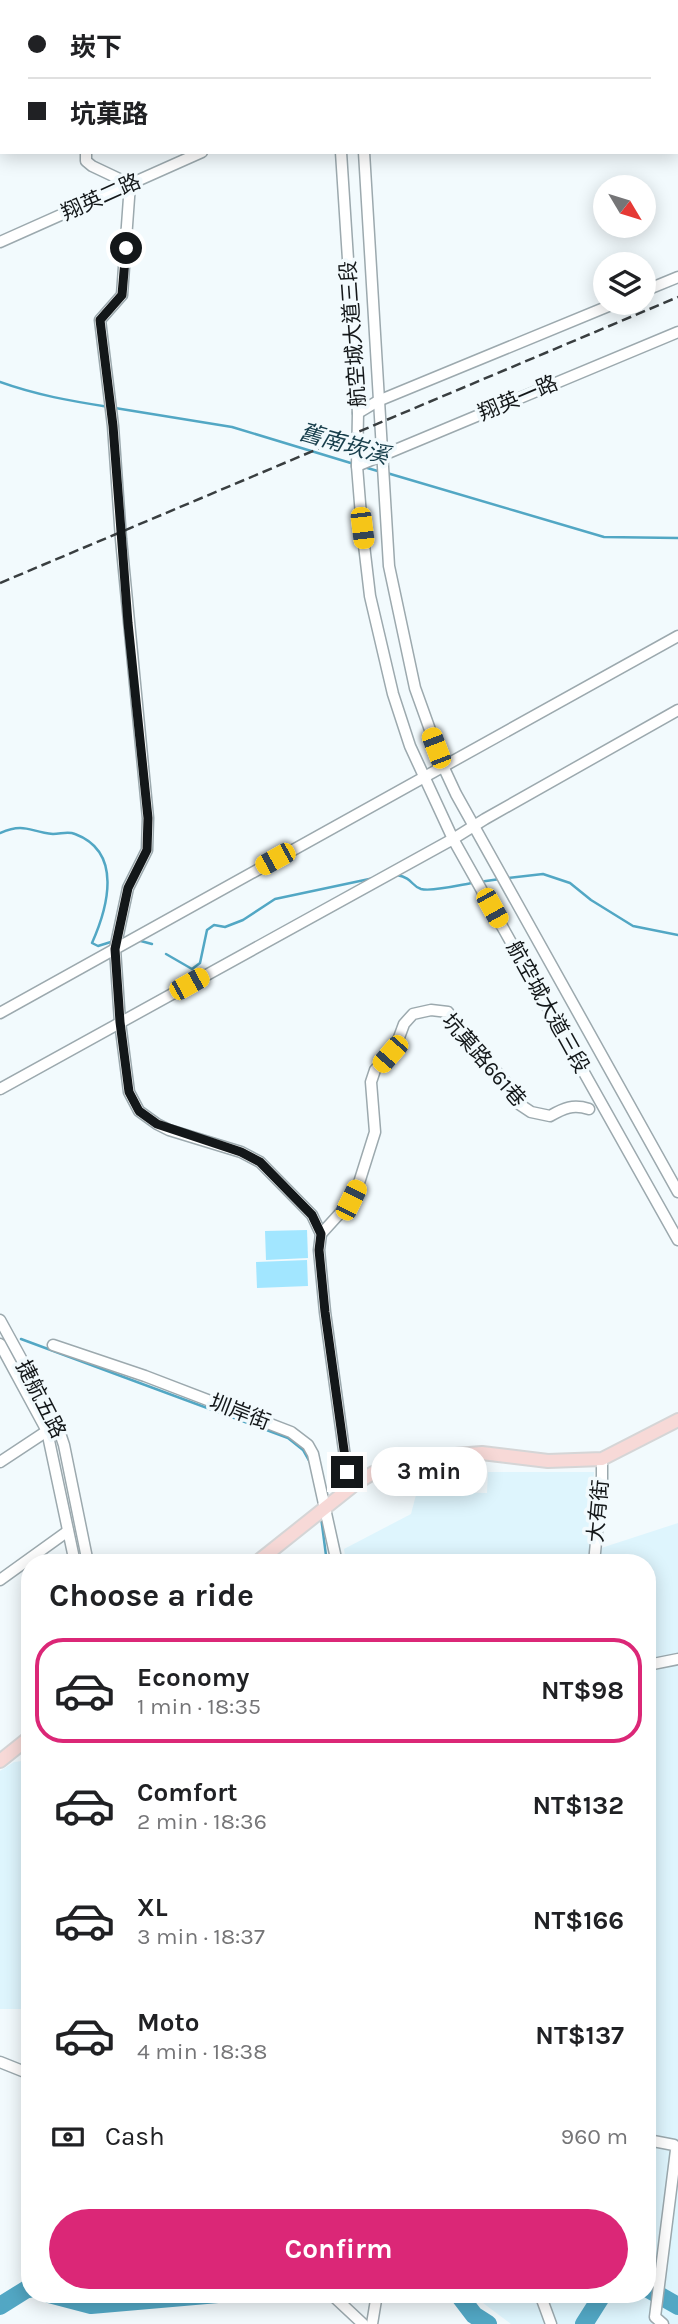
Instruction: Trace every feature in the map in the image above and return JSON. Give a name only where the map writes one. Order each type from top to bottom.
[{"type":"main road","points":[[268,1554],[355,1484],[373,1473],[404,1462],[429,1457],[482,1453],[548,1461],[602,1459],[678,1420]]},
{"type":"main road","points":[[0,1761],[21,1744]]},
{"type":"street","points":[[86,154],[86,161],[92,166],[130,184],[122,295],[100,320],[113,426],[128,623],[148,818],[147,850],[128,888],[115,949],[120,1022],[129,1092],[139,1111],[169,1130],[241,1152],[260,1162],[312,1215],[321,1234],[319,1250],[325,1312],[347,1472],[355,1484]]},
{"type":"street","name":"翔英二路","points":[[0,242],[198,154]]},
{"type":"street","name":"航空城大道三段","points":[[341,154],[364,542],[378,635],[393,694],[410,746],[453,839],[678,1240]]},
{"type":"street","name":"航空城大道三段","points":[[364,154],[389,566],[415,688],[443,766],[474,826],[678,1192]]},
{"type":"street","points":[[656,286],[678,277]]},
{"type":"street","points":[[358,413],[378,401],[593,312]]},
{"type":"street","name":"翔英一路","points":[[358,466],[678,332]]},
{"type":"street","points":[[0,1013],[678,636]]},
{"type":"street","points":[[0,1089],[453,839],[678,710]]},
{"type":"street","name":"坑菓路661巷","points":[[321,1234],[351,1200],[358,1186],[374,1132],[371,1082],[375,1070],[397,1043],[404,1024],[413,1014],[431,1010],[448,1012],[463,1041],[483,1062],[503,1077],[510,1087],[513,1100],[531,1112],[550,1116],[564,1108],[577,1105],[589,1109]]},
{"type":"street","name":"捷航五路","points":[[0,1320],[52,1428],[73,1554]]},
{"type":"street","name":"捷航五路","points":[[0,1344],[64,1445],[86,1554]]},
{"type":"street","name":"圳岸街","points":[[53,1345],[145,1376],[291,1432],[308,1445],[313,1454],[335,1554]]},
{"type":"street","points":[[0,1462],[52,1428]]},
{"type":"street","name":"大有街","points":[[595,1554],[602,1459]]},
{"type":"street","points":[[36,1554],[68,1531]]},
{"type":"street","points":[[0,1580],[21,1565]]},
{"type":"street","points":[[656,1663],[678,1659]]},
{"type":"street","points":[[0,2062],[21,2070]]},
{"type":"street","points":[[656,2141],[674,2145],[676,2150],[659,2281],[659,2321]]},
{"type":"street","points":[[341,2303],[363,2324]]},
{"type":"street","points":[[372,2324],[376,2303]]},
{"type":"street","points":[[543,2303],[551,2324]]},
{"type":"shaded area","points":[[307,1230],[308,1258],[266,1260],[265,1231]]},
{"type":"shaded area","points":[[307,1260],[308,1286],[257,1288],[256,1262]]},
{"type":"shaded area","points":[[488,1472],[594,1472],[589,1552],[678,1523],[678,2324],[511,2324],[483,2303],[656,2303],[656,1554],[345,1554],[344,1549],[411,1514],[417,1491],[487,1493]]},
{"type":"shaded area","points":[[21,1761],[21,2009],[0,2009],[0,1771],[14,1762]]},
{"type":"waterway","name":"舊南崁溪","points":[[0,382],[40,394],[109,407]]},
{"type":"waterway","name":"舊南崁溪","points":[[115,408],[232,427],[354,464]]},
{"type":"waterway","name":"舊南崁溪","points":[[364,467],[381,472]]},
{"type":"waterway","name":"舊南崁溪","points":[[387,473],[604,537],[678,538]]},
{"type":"waterway","points":[[0,833],[22,828],[53,834],[75,834],[90,842],[106,867],[108,882],[103,913],[92,943],[98,946],[114,941]]},
{"type":"waterway","points":[[507,878],[543,874],[570,883],[591,900],[633,926],[678,935]]},
{"type":"waterway","points":[[397,875],[426,890],[472,883]]},
{"type":"waterway","points":[[166,954],[192,969],[200,963],[207,930],[214,925],[225,927],[243,920],[275,899],[374,878]]},
{"type":"waterway","points":[[479,882],[500,879]]},
{"type":"waterway","points":[[137,940],[152,944]]},
{"type":"waterway","points":[[21,1339],[288,1438],[303,1450],[312,1466]]},
{"type":"waterway","points":[[321,1517],[326,1554]]},
{"type":"waterway","points":[[0,2306],[21,2293]]},
{"type":"waterway","points":[[656,2294],[678,2306]]},
{"type":"waterway","points":[[83,2303],[114,2303]]},
{"type":"waterway","points":[[370,2308],[371,2303]]},
{"type":"waterway","points":[[465,2303],[474,2315],[488,2324]]},
{"type":"waterway","points":[[584,2324],[597,2303]]},
{"type":"railway","points":[[0,583],[678,297]]},
{"type":"route","points":[[126,248],[122,295],[100,320],[113,426],[128,623],[148,818],[147,850],[128,888],[115,949],[120,1022],[129,1092],[139,1111],[157,1124],[241,1152],[260,1162],[312,1215],[321,1234],[319,1250],[325,1312],[347,1472]]}]
